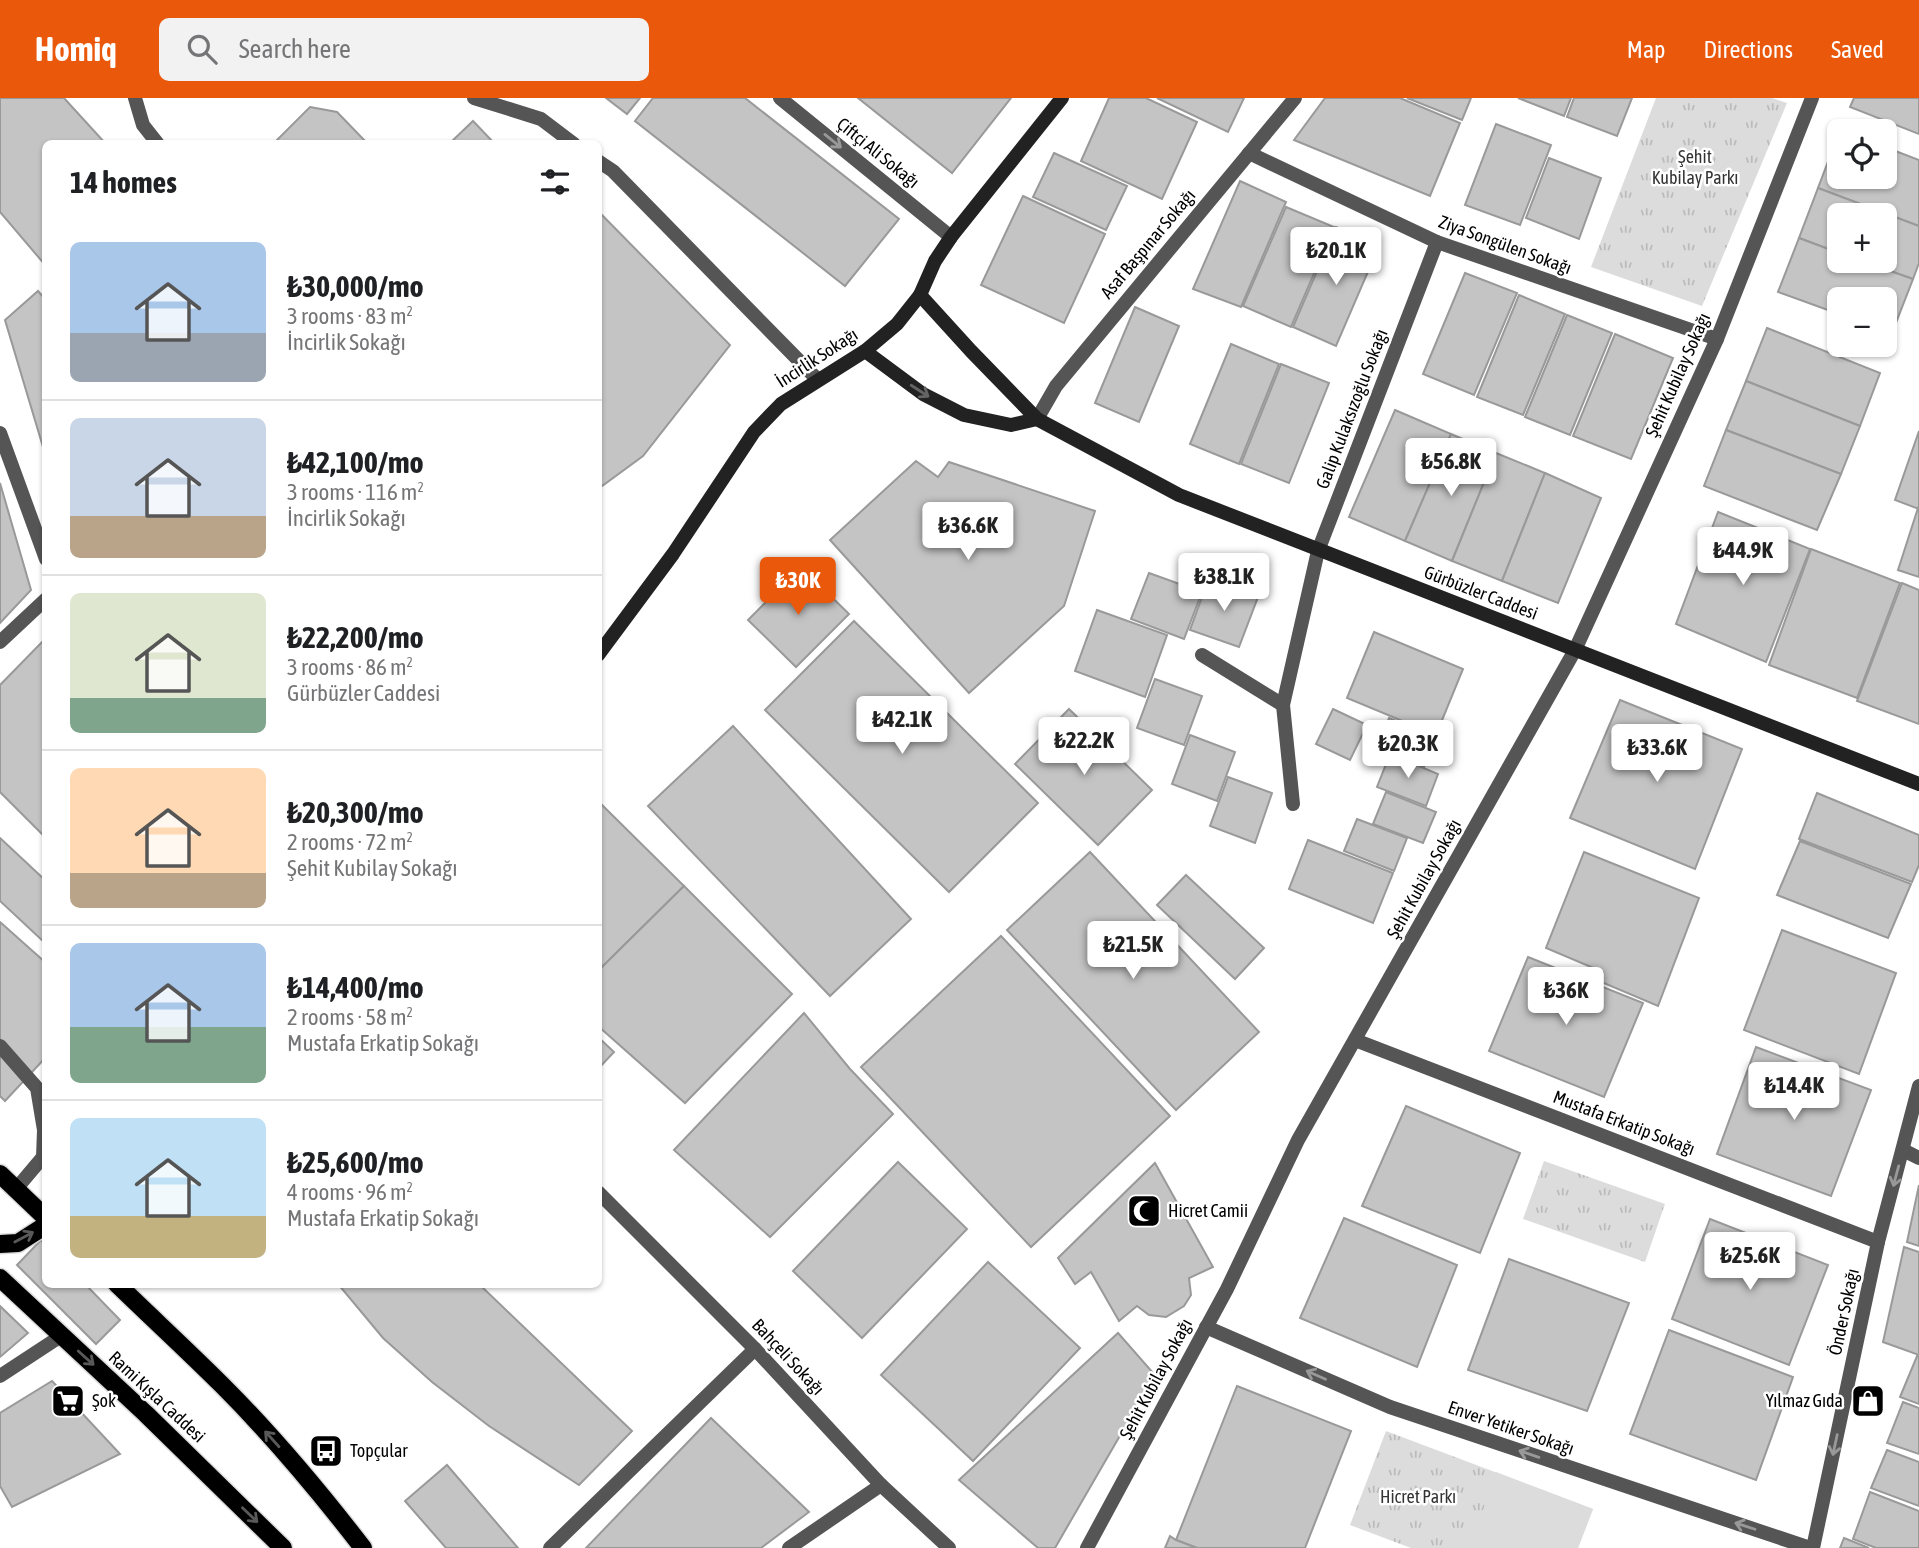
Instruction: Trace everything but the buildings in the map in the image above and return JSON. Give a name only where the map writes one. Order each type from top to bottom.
[{"type":"main road","points":[[0,1174],[42,1214]]},
{"type":"main road","points":[[0,1244],[18,1242],[42,1227]]},
{"type":"main road","name":"Rami Kışla Caddesi","points":[[0,1278],[146,1413],[284,1548]]},
{"type":"main road","points":[[121,1288],[221,1384],[266,1432],[317,1489],[363,1548]]},
{"type":"street","points":[[135,98],[143,125],[155,140]]},
{"type":"street","points":[[474,98],[541,120],[568,140]]},
{"type":"street","name":"Çiftçi Ali Sokağı","points":[[780,98],[951,237]]},
{"type":"street","name":"İncirlik Sokağı","points":[[602,650],[673,554],[754,432],[781,404],[865,351],[897,324],[920,295],[935,261],[951,237],[1062,98]]},
{"type":"street","name":"Asaf Başpınar Sokağı","points":[[1037,419],[1056,386],[1295,98]]},
{"type":"street","name":"Şehit Kubilay Sokağı","points":[[1087,1548],[1227,1289],[1298,1140],[1575,650],[1717,339],[1812,98]]},
{"type":"street","name":"Ziya Songülen Sokağı","points":[[1249,153],[1437,242],[1717,339]]},
{"type":"street","points":[[602,164],[613,171],[817,379]]},
{"type":"street","name":"Galip Kulaksızoğlu Sokağı","points":[[1293,804],[1283,705],[1318,551],[1437,242]]},
{"type":"street","name":"Gürbüzler Caddesi","points":[[920,295],[1037,419],[1180,495],[1919,784]]},
{"type":"street","points":[[865,351],[923,394],[964,415],[1011,425],[1037,419]]},
{"type":"street","points":[[0,433],[42,548]]},
{"type":"street","points":[[0,642],[42,602]]},
{"type":"street","points":[[1202,655],[1283,705]]},
{"type":"street","name":"Mustafa Erkatip Sokağı","points":[[1355,1040],[1878,1242]]},
{"type":"street","points":[[0,1046],[37,1088],[42,1118]]},
{"type":"street","name":"Önder Sokağı","points":[[1811,1548],[1878,1242],[1919,1086]]},
{"type":"street","points":[[1902,1150],[1919,1158]]},
{"type":"street","points":[[16,1189],[42,1158]]},
{"type":"street","name":"Bahçeli Sokağı","points":[[602,1196],[755,1349],[881,1485],[949,1548]]},
{"type":"street","name":"Enver Yetiker Sokağı","points":[[1206,1327],[1390,1407],[1811,1548]]},
{"type":"street","points":[[0,1376],[61,1336]]},
{"type":"street","points":[[550,1548],[755,1349]]},
{"type":"street","points":[[789,1548],[881,1485]]},
{"type":"green space","name":"Şehit Kubilay Parkı","points":[[1656,98],[1772,98],[1787,103],[1702,306],[1591,267]]},
{"type":"green space","points":[[1544,1161],[1665,1204],[1645,1262],[1523,1219]]},
{"type":"green space","name":"Hicret Parkı","points":[[1386,1431],[1593,1509],[1578,1548],[1411,1548],[1350,1525]]},
{"type":"green space","points":[[1496,1472],[1593,1509],[1578,1548],[1470,1548]]},
{"type":"place","name":"Hicret Camii","points":[[1144,1211]]},
{"type":"place","name":"Şok","points":[[68,1401]]},
{"type":"place","name":"Yılmaz Gıda","points":[[1868,1401]]},
{"type":"place","name":"Topçular","points":[[326,1451]]}]
